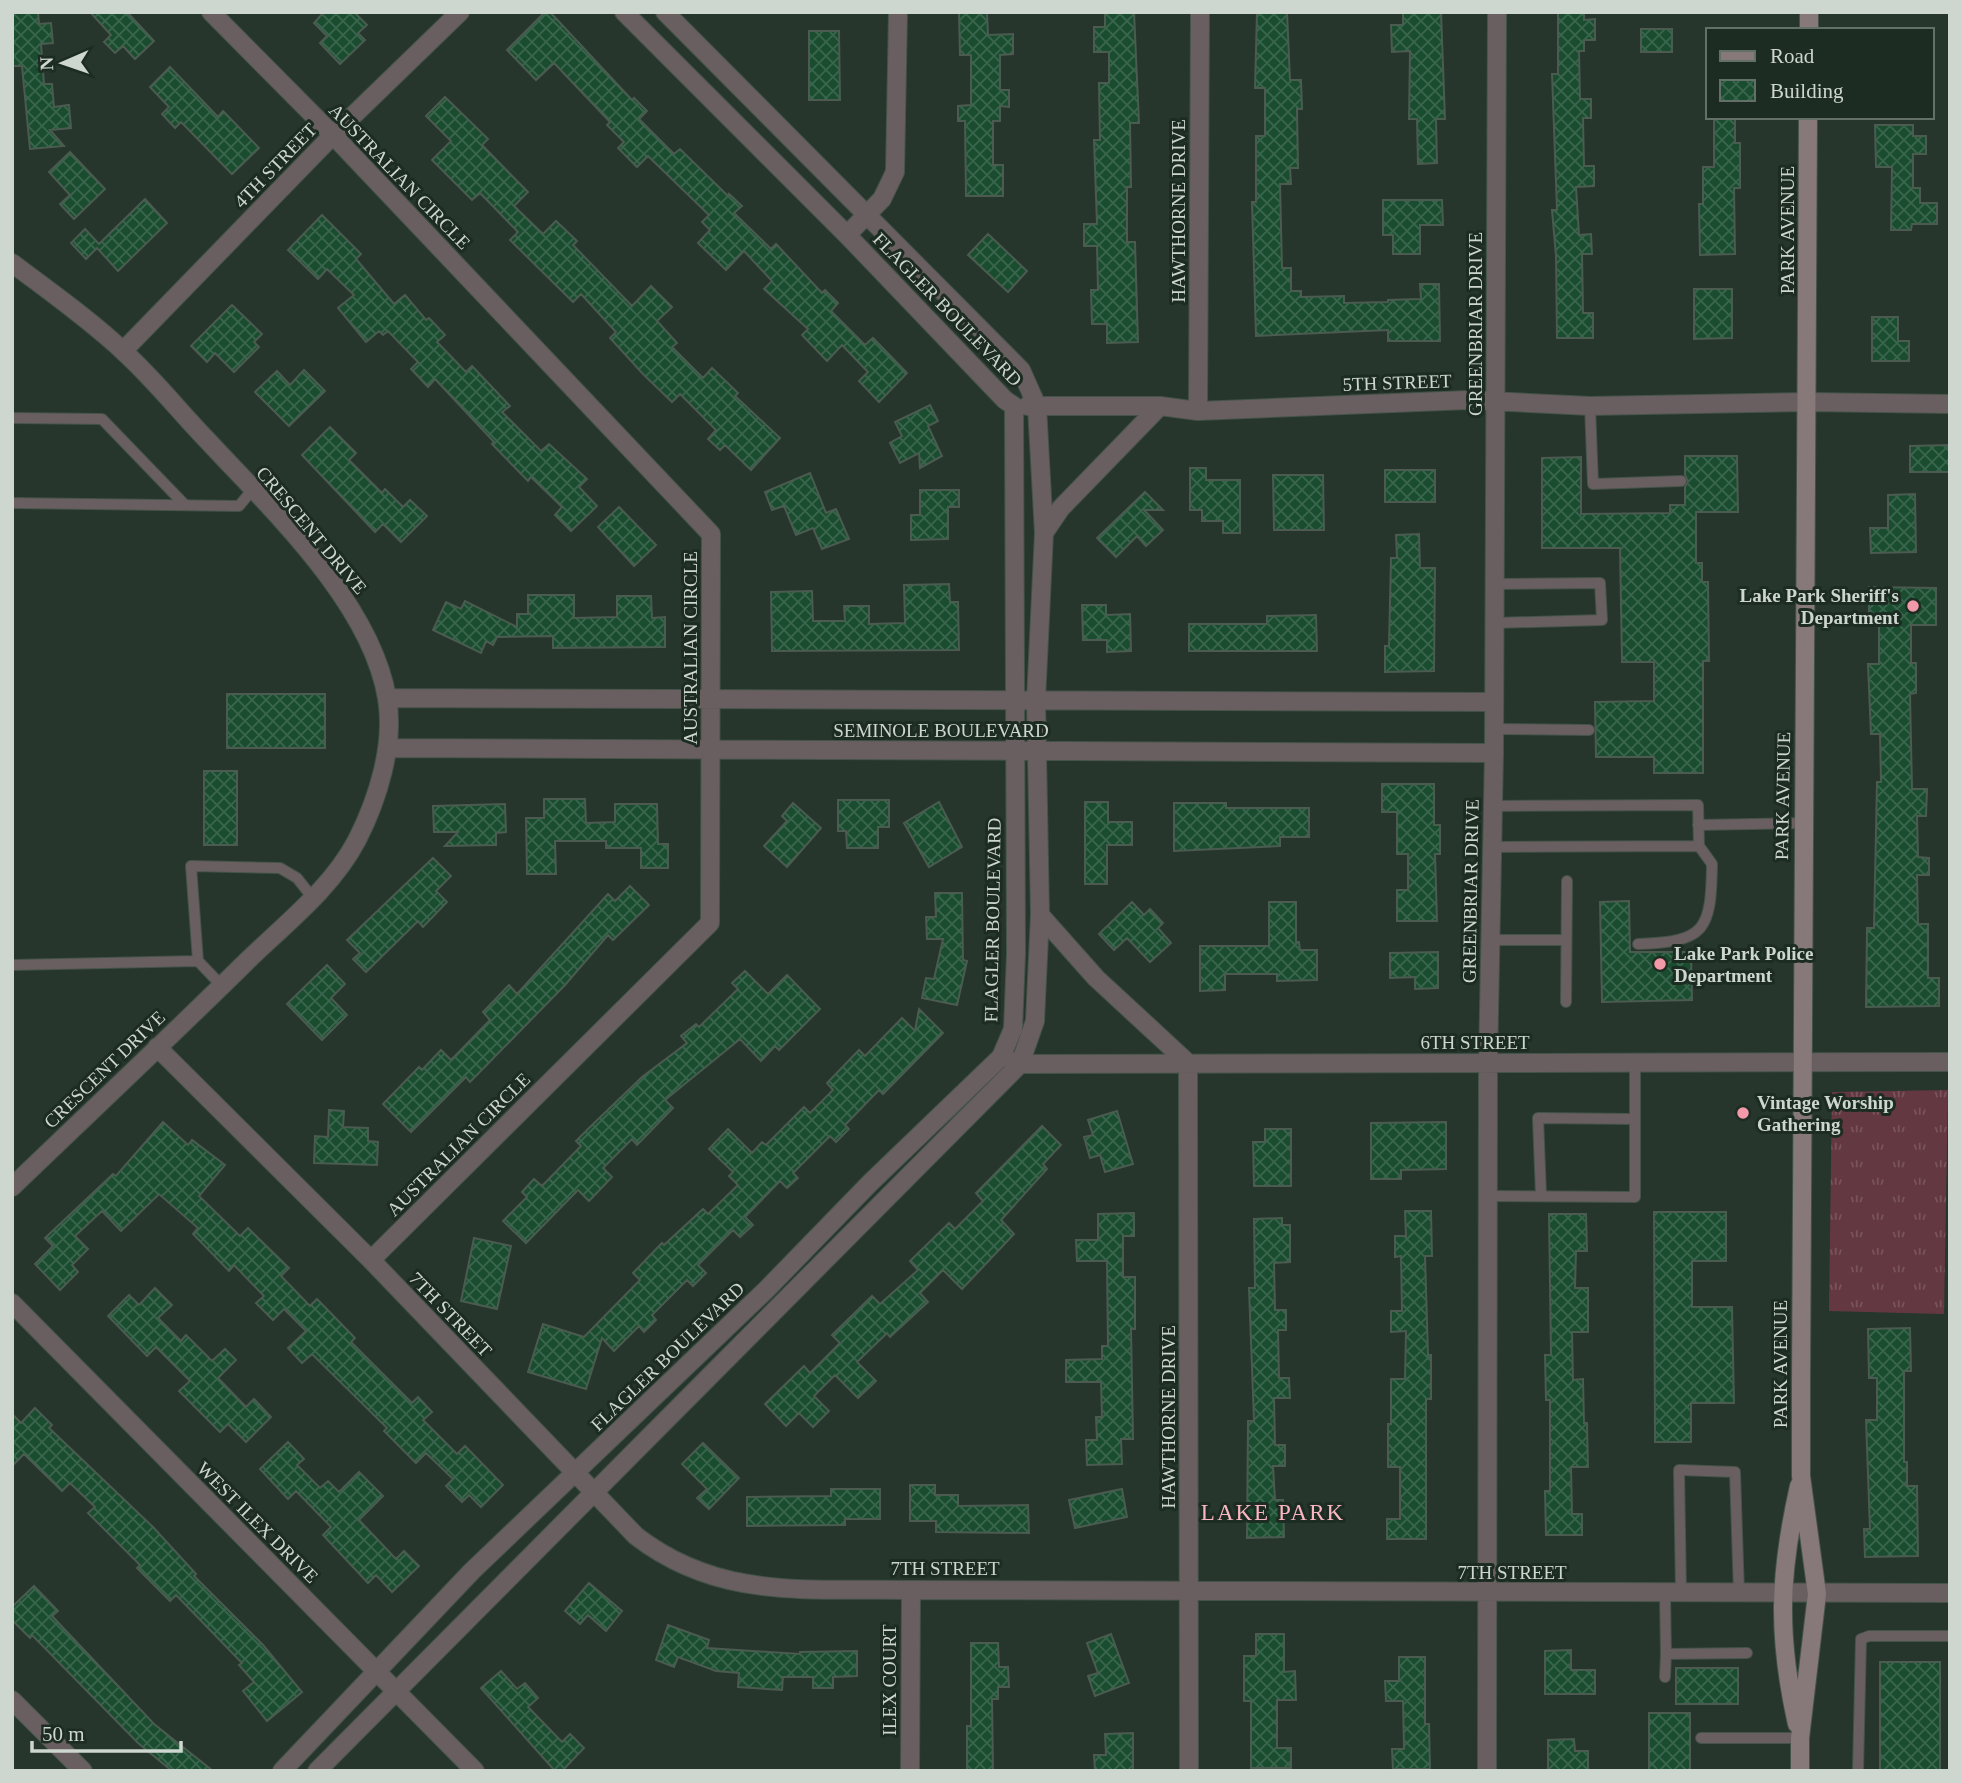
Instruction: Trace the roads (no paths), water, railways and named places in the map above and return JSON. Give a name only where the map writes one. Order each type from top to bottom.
[{"type":"street","name":"AUSTRALIAN CIRCLE","points":[[211,12],[333,135],[711,534],[710,923],[371,1260]]},
{"type":"street","name":"4TH STREET","points":[[123,351],[333,135],[460,12]]},
{"type":"street","name":"FLAGLER BOULEVARD","points":[[282,1771],[472,1571],[575,1475],[1001,1057],[1013,1029],[1016,700],[1014,406],[1004,400],[847,234],[624,12]]},
{"type":"street","name":"FLAGLER BOULEVARD","points":[[317,1771],[1020,1064],[1035,1021],[1040,915],[1036,700],[1044,533],[1037,406],[1020,370],[868,213],[665,12]]},
{"type":"street","points":[[847,234],[886,192],[895,172],[898,12]]},
{"type":"street","name":"HAWTHORNE DRIVE","points":[[1198,411],[1200,12]]},
{"type":"street","name":"GREENBRIAR DRIVE","points":[[1487,1771],[1487,1196],[1494,753],[1497,12]]},
{"type":"street","name":"PARK AVENUE","points":[[1800,1771],[1800,1738],[1817,1594],[1801,1476],[1801,1063],[1808,119]]},
{"type":"street","name":"CRESCENT DRIVE","points":[[12,263],[123,351],[253,489],[348,603],[364,631],[387,698],[387,748],[370,812],[338,869],[222,986],[12,1187]]},
{"type":"street","name":"5TH STREET","points":[[1014,406],[1160,406],[1198,411],[1468,400],[1590,406],[1808,402],[1950,404]]},
{"type":"street","points":[[1044,533],[1061,508],[1160,406]]},
{"type":"street","name":"SEMINOLE BOULEVARD","points":[[387,698],[1494,702]]},
{"type":"street","name":"SEMINOLE BOULEVARD","points":[[387,748],[1494,753]]},
{"type":"street","points":[[1040,915],[1096,978],[1188,1063]]},
{"type":"street","name":"7TH STREET","points":[[157,1047],[371,1260],[593,1494],[651,1547],[684,1566],[717,1579],[757,1587],[911,1590],[1950,1593]]},
{"type":"street","name":"6TH STREET","points":[[1001,1057],[1020,1064],[1950,1062]]},
{"type":"street","name":"HAWTHORNE DRIVE","points":[[1188,1063],[1189,1771]]},
{"type":"street","name":"WEST ILEX DRIVE","points":[[12,1303],[475,1771]]},
{"type":"street","name":"PARK AVENUE","points":[[1800,1738],[1785,1674],[1781,1620],[1788,1535],[1801,1476]]},
{"type":"street","name":"ILEX COURT","points":[[910,1771],[911,1590]]},
{"type":"street","points":[[12,1700],[83,1771]]},
{"type":"lane","points":[[1590,406],[1593,484],[1681,481]]},
{"type":"lane","points":[[12,418],[102,419],[185,505]]},
{"type":"lane","points":[[12,503],[239,506],[253,489]]},
{"type":"lane","points":[[1494,584],[1600,583],[1602,620],[1494,623]]},
{"type":"lane","points":[[1494,729],[1589,730]]},
{"type":"lane","points":[[1492,806],[1698,805],[1699,846],[1712,864],[1707,918],[1692,938],[1673,943],[1638,944]]},
{"type":"lane","points":[[1698,825],[1803,823]]},
{"type":"lane","points":[[1492,847],[1699,846]]},
{"type":"lane","points":[[222,986],[198,961],[191,866],[279,868],[297,878],[312,897]]},
{"type":"lane","points":[[1566,1002],[1567,881]]},
{"type":"lane","points":[[1490,940],[1566,940]]},
{"type":"lane","points":[[12,965],[198,961]]},
{"type":"lane","points":[[1487,1196],[1634,1197],[1636,1063]]},
{"type":"lane","points":[[1541,1195],[1538,1118],[1635,1119]]},
{"type":"lane","points":[[1665,1677],[1673,1593],[1679,1470],[1735,1472],[1739,1593]]},
{"type":"lane","points":[[1858,1771],[1861,1639],[1869,1636],[1950,1636]]},
{"type":"lane","points":[[1666,1654],[1747,1653]]},
{"type":"lane","points":[[1701,1738],[1800,1738]]},
{"type":"place","name":"Lake Park Sheriff's Department","points":[[1913,606]]},
{"type":"place","name":"Lake Park Police Department","points":[[1660,964]]},
{"type":"place","name":"Vintage Worship Gathering","points":[[1743,1113]]},
{"type":"district","name":"LAKE PARK","points":[[1273,1512]]}]
